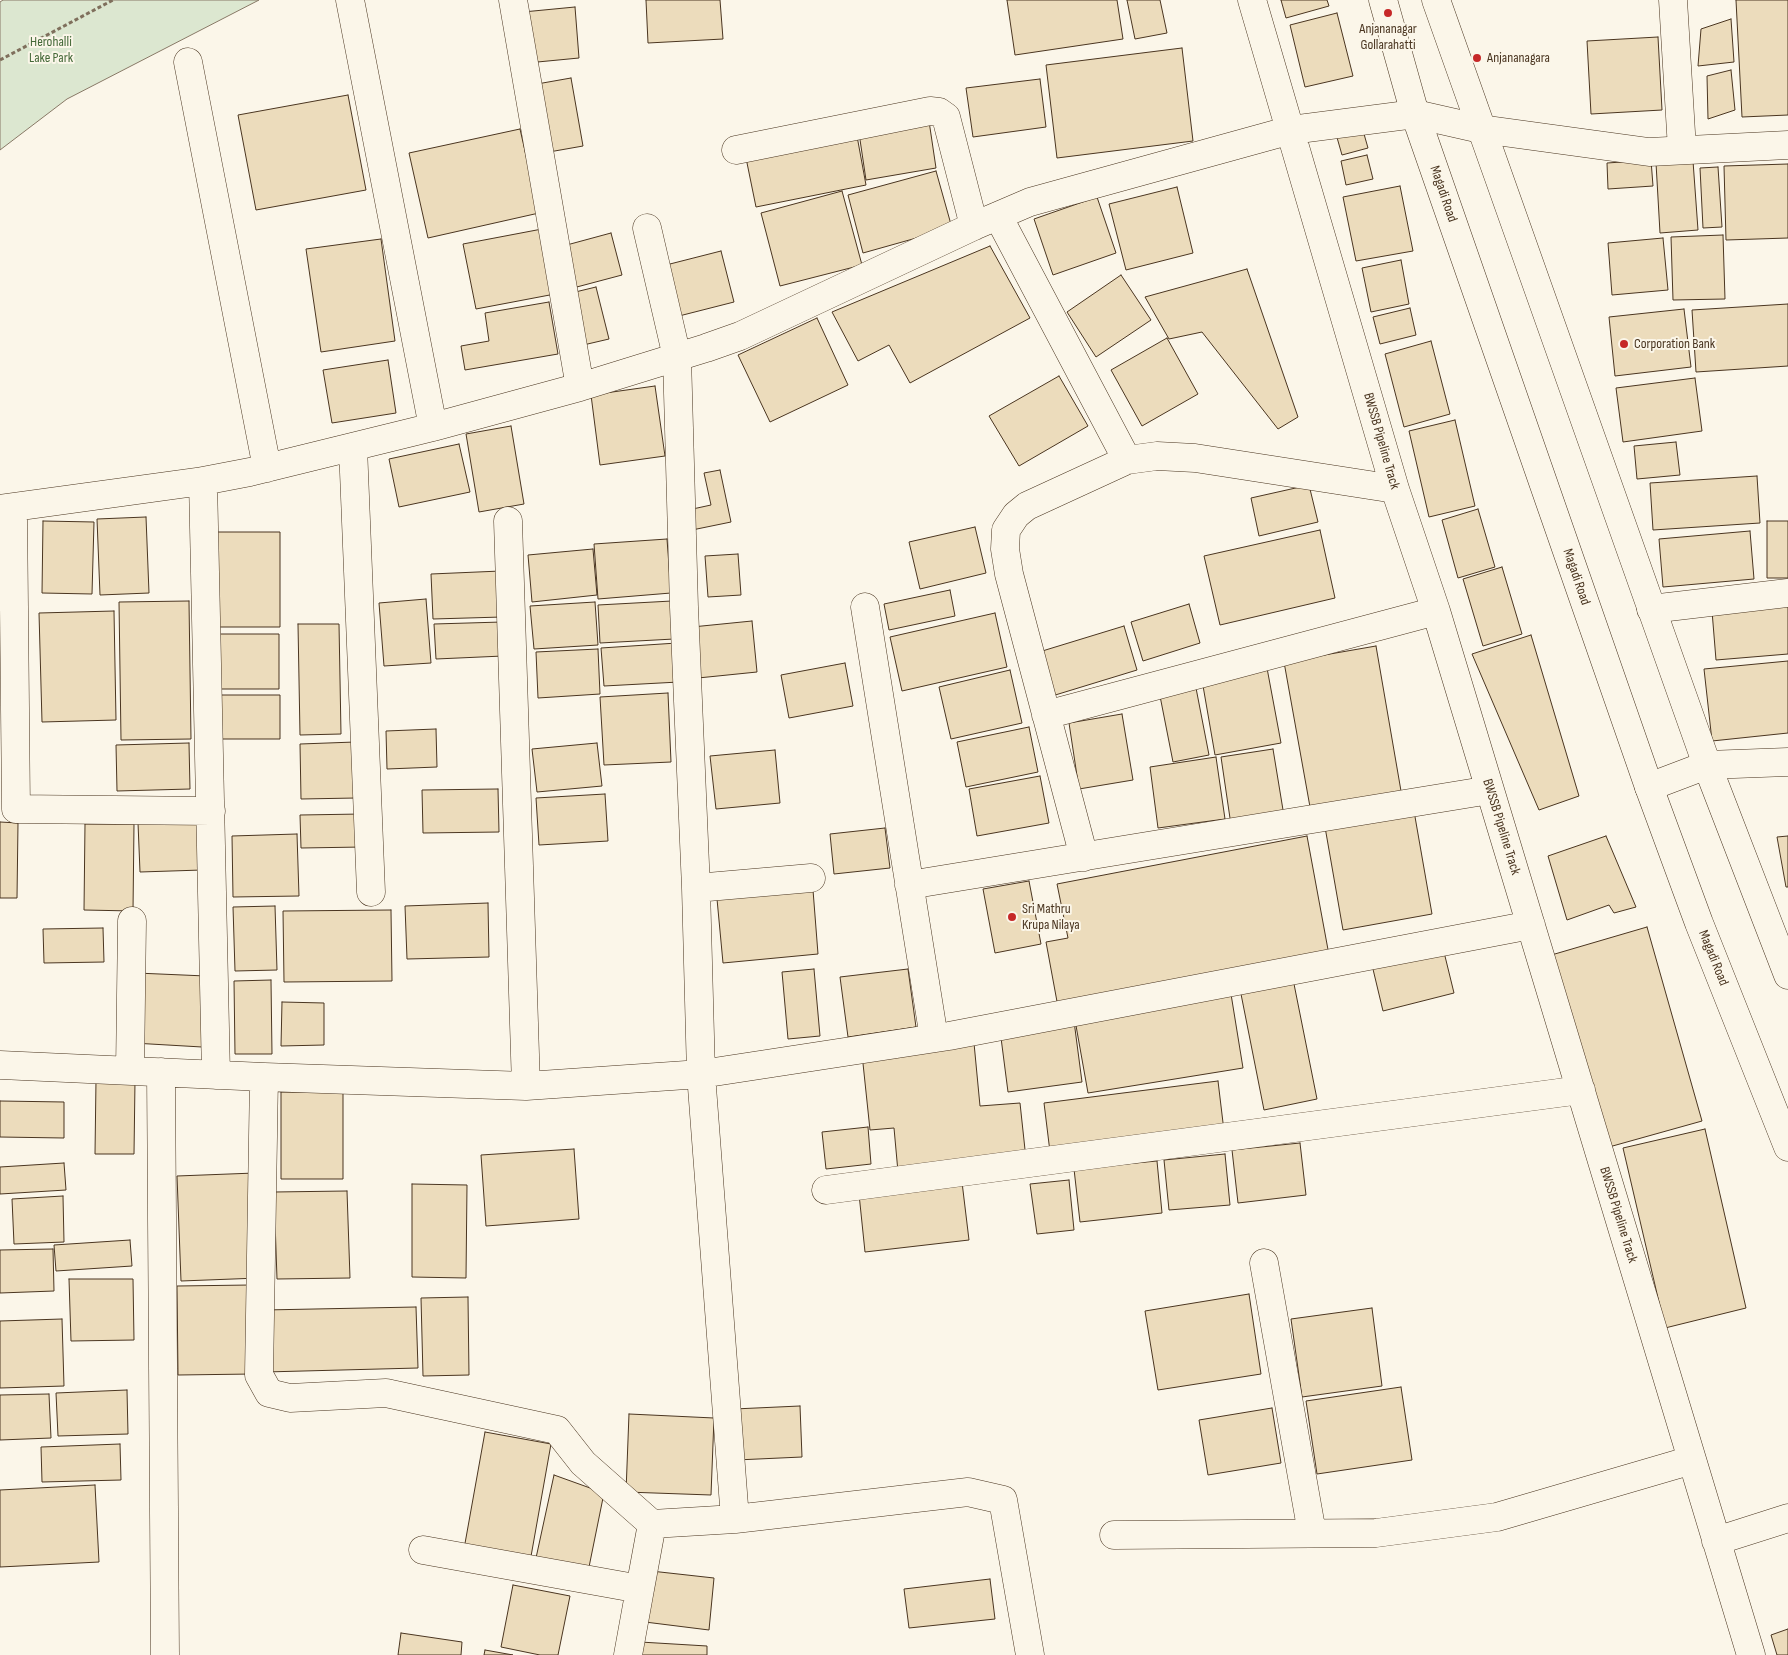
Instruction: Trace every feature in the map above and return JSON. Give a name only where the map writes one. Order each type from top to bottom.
[{"type":"street","points":[[350,0],[433,427]]},
{"type":"street","points":[[512,0],[580,387]]},
{"type":"street","name":"BWSSB Pipeline Track","points":[[1252,0],[1395,489],[1436,610],[1751,1655]]},
{"type":"street","name":"Magadi Road","points":[[1383,0],[1415,114],[1649,787],[1699,923],[1788,1147]]},
{"type":"street","points":[[1436,0],[1707,766],[1788,975]]},
{"type":"street","points":[[1673,0],[1682,149]]},
{"type":"street","points":[[188,62],[267,468]]},
{"type":"street","points":[[736,150],[930,111],[939,112],[946,117],[986,221],[1127,460]]},
{"type":"street","points":[[210,811],[16,809],[7,509],[203,481],[267,468],[433,427],[580,387],[740,336],[1030,202],[1291,130],[1415,114],[1481,129],[1649,152],[1788,145]]},
{"type":"street","points":[[647,228],[677,357],[701,1074],[735,1519]]},
{"type":"street","points":[[353,447],[371,892]]},
{"type":"street","points":[[1084,857],[1009,574],[1005,549],[1006,530],[1016,514],[1027,506],[1127,460],[1157,456],[1195,458],[1395,489]]},
{"type":"street","points":[[203,481],[216,1075]]},
{"type":"street","points":[[508,521],[526,1086]]},
{"type":"street","points":[[1651,609],[1788,593]]},
{"type":"street","points":[[865,607],[934,1038]]},
{"type":"street","points":[[1046,715],[1436,610]]},
{"type":"street","points":[[1649,787],[1707,766],[1788,762]]},
{"type":"street","points":[[909,885],[1490,790]]},
{"type":"street","points":[[696,888],[812,878]]},
{"type":"street","points":[[130,1070],[132,921]]},
{"type":"street","points":[[0,1065],[526,1086],[701,1074],[934,1038],[1531,925]]},
{"type":"street","points":[[161,1072],[165,1655]]},
{"type":"street","points":[[264,1077],[259,1375],[269,1393],[290,1398],[386,1393],[557,1430],[583,1463],[652,1524],[735,1519],[968,1492],[1002,1500],[1030,1655]]},
{"type":"street","points":[[826,1190],[1581,1090]]},
{"type":"street","points":[[1264,1263],[1312,1533]]},
{"type":"street","points":[[1114,1536],[1376,1533],[1497,1517],[1692,1460]]},
{"type":"street","points":[[1716,1541],[1788,1518]]},
{"type":"street","points":[[628,1655],[652,1524]]},
{"type":"street","points":[[423,1550],[640,1589]]},
{"type":"path","points":[[0,60],[113,0]]},
{"type":"green space","name":"Herohalli Lake Park","points":[[3,0],[259,0],[67,99],[0,150],[0,2]]},
{"type":"building","points":[[646,0],[720,0],[723,39],[648,43]]},
{"type":"building","points":[[1007,0],[1117,0],[1123,39],[1015,55]]},
{"type":"building","points":[[1127,0],[1160,0],[1167,33],[1135,39]]},
{"type":"building","points":[[1281,0],[1327,0],[1329,6],[1286,18]]},
{"type":"building","points":[[1736,0],[1788,0],[1788,115],[1742,117]]},
{"type":"building","points":[[575,7],[579,58],[527,63],[523,12]]},
{"type":"building","points":[[1337,13],[1353,76],[1305,87],[1290,25]]},
{"type":"building","points":[[1731,19],[1734,62],[1698,66],[1701,29]]},
{"type":"building","points":[[1658,37],[1662,110],[1591,114],[1587,41]]},
{"type":"building","points":[[1182,48],[1193,141],[1057,158],[1046,65]]},
{"type":"building","points":[[1731,70],[1735,110],[1708,119],[1707,76]]},
{"type":"building","points":[[571,78],[583,146],[549,152],[537,84]]},
{"type":"building","points":[[1040,79],[1046,127],[973,137],[966,88]]},
{"type":"building","points":[[348,95],[366,190],[256,210],[238,115]]},
{"type":"building","points":[[929,121],[936,168],[866,180],[859,133]]},
{"type":"building","points":[[1362,127],[1368,148],[1342,155],[1336,134]]},
{"type":"building","points":[[520,129],[539,213],[428,238],[409,153]]},
{"type":"building","points":[[857,136],[866,185],[756,207],[746,158]]},
{"type":"building","points":[[1367,155],[1373,179],[1346,185],[1341,161]]},
{"type":"building","points":[[1651,160],[1653,186],[1608,189],[1607,163]]},
{"type":"building","points":[[1693,161],[1698,230],[1660,233],[1656,163]]},
{"type":"building","points":[[1788,164],[1788,238],[1726,240],[1724,166]]},
{"type":"building","points":[[1718,167],[1722,227],[1703,228],[1700,168]]},
{"type":"building","points":[[936,171],[952,228],[863,253],[848,195]]},
{"type":"building","points":[[1400,186],[1413,251],[1356,261],[1343,197]]},
{"type":"building","points":[[1177,187],[1193,253],[1126,270],[1109,204]]},
{"type":"building","points":[[842,191],[862,265],[780,286],[761,213]]},
{"type":"building","points":[[1097,197],[1116,253],[1053,275],[1034,219]]},
{"type":"building","points":[[542,229],[555,294],[476,309],[463,244]]},
{"type":"building","points":[[611,233],[622,275],[573,288],[563,246]]},
{"type":"building","points":[[1723,235],[1725,299],[1673,300],[1671,237]]},
{"type":"building","points":[[1663,238],[1668,290],[1612,295],[1608,243]]},
{"type":"building","points":[[381,239],[395,341],[321,352],[306,249]]},
{"type":"building","points":[[990,246],[1030,318],[910,383],[889,345],[858,361],[832,312]]},
{"type":"building","points":[[721,251],[734,302],[679,316],[666,265]]},
{"type":"building","points":[[1401,260],[1409,304],[1371,312],[1362,268]]},
{"type":"building","points":[[1247,269],[1298,417],[1278,429],[1202,332],[1169,339],[1145,297]]},
{"type":"building","points":[[1121,275],[1151,320],[1096,357],[1067,312]]},
{"type":"building","points":[[596,287],[609,339],[579,346],[567,294]]},
{"type":"building","points":[[549,302],[558,354],[465,370],[461,346],[489,341],[485,313]]},
{"type":"building","points":[[1788,304],[1788,366],[1696,372],[1692,310]]},
{"type":"building","points":[[1410,308],[1416,335],[1380,344],[1373,317]]},
{"type":"building","points":[[1684,309],[1691,367],[1615,376],[1609,317]]},
{"type":"building","points":[[817,318],[848,385],[770,422],[738,355]]},
{"type":"building","points":[[1167,338],[1198,394],[1142,426],[1111,370]]},
{"type":"building","points":[[1431,341],[1450,414],[1404,427],[1385,354]]},
{"type":"building","points":[[388,360],[396,413],[332,423],[323,370]]},
{"type":"building","points":[[1059,376],[1088,426],[1019,466],[989,416]]},
{"type":"building","points":[[1695,378],[1702,431],[1623,442],[1616,388]]},
{"type":"building","points":[[655,386],[665,456],[600,465],[591,395]]},
{"type":"building","points":[[1455,420],[1475,506],[1429,517],[1409,431]]},
{"type":"building","points":[[511,426],[524,504],[479,512],[466,434]]},
{"type":"building","points":[[1676,442],[1680,475],[1637,479],[1634,446]]},
{"type":"building","points":[[459,444],[470,492],[399,507],[389,459]]},
{"type":"building","points":[[720,470],[731,522],[692,530],[688,510],[711,505],[704,473]]},
{"type":"building","points":[[1757,476],[1760,523],[1653,530],[1650,483]]},
{"type":"building","points":[[1309,485],[1318,522],[1259,536],[1251,498]]},
{"type":"building","points":[[1478,509],[1495,567],[1458,578],[1442,520]]},
{"type":"building","points":[[146,517],[149,593],[100,595],[97,519]]},
{"type":"building","points":[[43,521],[94,522],[92,594],[42,593]]},
{"type":"building","points":[[1767,521],[1788,521],[1788,578],[1767,578]]},
{"type":"building","points":[[975,527],[986,573],[920,589],[909,542]]},
{"type":"building","points":[[1320,530],[1335,598],[1220,625],[1204,556]]},
{"type":"building","points":[[1750,531],[1754,579],[1663,587],[1659,539]]},
{"type":"building","points":[[217,532],[280,532],[280,627],[217,627]]},
{"type":"building","points":[[667,539],[671,593],[598,599],[594,544]]},
{"type":"building","points":[[593,549],[597,595],[532,602],[528,555]]},
{"type":"building","points":[[738,554],[741,595],[708,597],[705,556]]},
{"type":"building","points":[[1502,567],[1522,634],[1483,646],[1463,579]]},
{"type":"building","points":[[501,571],[502,617],[433,619],[431,574]]},
{"type":"building","points":[[950,590],[955,616],[889,630],[884,604]]},
{"type":"building","points":[[426,599],[431,663],[384,666],[379,603]]},
{"type":"building","points":[[189,601],[191,739],[121,740],[119,602]]},
{"type":"building","points":[[672,601],[674,639],[600,643],[598,605]]},
{"type":"building","points":[[595,602],[598,645],[534,649],[530,606]]},
{"type":"building","points":[[1189,604],[1200,643],[1143,661],[1131,622]]},
{"type":"building","points":[[1788,606],[1788,654],[1716,660],[1712,611]]},
{"type":"building","points":[[114,611],[116,720],[42,722],[39,613]]},
{"type":"building","points":[[995,613],[1007,667],[902,691],[890,637]]},
{"type":"building","points":[[752,621],[757,672],[698,678],[692,627]]},
{"type":"building","points":[[502,622],[503,656],[436,659],[434,624]]},
{"type":"building","points":[[298,624],[339,624],[341,734],[300,735]]},
{"type":"building","points":[[1124,626],[1137,670],[1052,696],[1039,652]]},
{"type":"building","points":[[218,634],[279,634],[279,689],[218,689]]},
{"type":"building","points":[[1531,635],[1579,796],[1539,810],[1472,654]]},
{"type":"building","points":[[677,643],[679,682],[604,686],[601,648]]},
{"type":"building","points":[[1376,646],[1401,791],[1310,807],[1284,662]]},
{"type":"building","points":[[598,649],[600,694],[538,698],[536,652]]},
{"type":"building","points":[[1788,661],[1788,733],[1712,741],[1704,669]]},
{"type":"building","points":[[845,663],[853,706],[789,718],[781,675]]},
{"type":"building","points":[[1267,668],[1281,743],[1215,755],[1202,680]]},
{"type":"building","points":[[1010,670],[1022,723],[951,739],[939,687]]},
{"type":"building","points":[[1196,688],[1209,755],[1173,762],[1160,696]]},
{"type":"building","points":[[668,693],[671,762],[604,765],[600,697]]},
{"type":"building","points":[[216,695],[280,695],[280,739],[217,739]]},
{"type":"building","points":[[1122,714],[1133,780],[1079,789],[1069,723]]},
{"type":"building","points":[[1029,727],[1038,772],[966,787],[957,742]]},
{"type":"building","points":[[436,729],[437,767],[387,769],[386,731]]},
{"type":"building","points":[[355,742],[356,798],[301,799],[300,744]]},
{"type":"building","points":[[189,743],[190,789],[117,791],[116,745]]},
{"type":"building","points":[[597,743],[602,786],[537,792],[532,749]]},
{"type":"building","points":[[1273,749],[1284,816],[1231,825],[1221,757]]},
{"type":"building","points":[[775,750],[780,803],[716,809],[710,756]]},
{"type":"building","points":[[1216,757],[1225,819],[1158,828],[1150,767]]},
{"type":"building","points":[[1040,776],[1049,823],[977,836],[969,789]]},
{"type":"building","points":[[498,789],[499,832],[423,833],[422,790]]},
{"type":"building","points":[[605,794],[608,841],[539,845],[536,798]]},
{"type":"building","points":[[1414,811],[1432,914],[1343,930],[1325,827]]},
{"type":"building","points":[[362,814],[363,847],[301,848],[300,815]]},
{"type":"building","points":[[200,821],[202,870],[140,872],[138,823]]},
{"type":"building","points":[[0,822],[18,823],[17,898],[0,898]]},
{"type":"building","points":[[85,824],[134,824],[133,911],[84,910]]},
{"type":"building","points":[[885,828],[890,868],[834,874],[830,834]]},
{"type":"building","points":[[297,834],[299,896],[233,897],[232,836]]},
{"type":"building","points":[[1307,836],[1329,955],[1058,1007],[1046,942],[1068,938],[1057,884]]},
{"type":"building","points":[[1606,836],[1636,907],[1614,913],[1609,905],[1567,920],[1548,856]]},
{"type":"building","points":[[1788,836],[1788,887],[1786,887],[1777,837]]},
{"type":"building","name":"Sri Mathru Krupa Nilaya","points":[[1029,881],[1041,944],[995,953],[983,889]]},
{"type":"building","points":[[813,890],[818,954],[723,963],[717,899]]},
{"type":"building","points":[[488,903],[489,957],[407,959],[405,906]]},
{"type":"building","points":[[275,906],[277,970],[235,971],[233,907]]},
{"type":"building","points":[[391,910],[392,981],[284,982],[283,911]]},
{"type":"building","points":[[1647,927],[1702,1121],[1609,1147],[1548,956]]},
{"type":"building","points":[[103,928],[104,962],[44,963],[43,929]]},
{"type":"building","points":[[1443,948],[1454,993],[1383,1011],[1372,965]]},
{"type":"building","points":[[814,969],[820,1036],[788,1039],[782,972]]},
{"type":"building","points":[[908,969],[916,1027],[848,1037],[840,977]]},
{"type":"building","points":[[136,973],[206,976],[202,1047],[133,1043]]},
{"type":"building","points":[[1293,979],[1317,1099],[1264,1110],[1240,989]]},
{"type":"building","points":[[271,980],[272,1054],[235,1054],[234,981]]},
{"type":"building","points":[[1231,994],[1243,1068],[1088,1093],[1075,1020]]},
{"type":"building","points":[[282,1002],[324,1003],[324,1045],[281,1046]]},
{"type":"building","points":[[1074,1021],[1082,1082],[1008,1092],[1000,1030]]},
{"type":"building","points":[[974,1043],[980,1106],[1020,1103],[1026,1159],[898,1172],[894,1128],[870,1130],[862,1054]]},
{"type":"building","points":[[96,1080],[135,1081],[134,1154],[95,1154]]},
{"type":"building","points":[[1218,1081],[1224,1131],[1050,1152],[1044,1103]]},
{"type":"building","points":[[281,1092],[343,1092],[343,1179],[281,1179]]},
{"type":"building","points":[[0,1101],[64,1102],[64,1138],[0,1137]]},
{"type":"building","points":[[868,1127],[871,1164],[826,1169],[822,1132]]},
{"type":"building","points":[[1705,1129],[1746,1308],[1665,1328],[1623,1148]]},
{"type":"building","points":[[1300,1143],[1306,1195],[1238,1203],[1232,1150]]},
{"type":"building","points":[[574,1149],[579,1219],[486,1226],[481,1155]]},
{"type":"building","points":[[1225,1154],[1230,1205],[1169,1210],[1164,1160]]},
{"type":"building","points":[[1157,1161],[1162,1213],[1080,1222],[1074,1169]]},
{"type":"building","points":[[64,1163],[66,1190],[0,1194],[0,1167]]},
{"type":"building","points":[[255,1173],[259,1278],[181,1281],[177,1176]]},
{"type":"building","points":[[1069,1180],[1074,1230],[1037,1234],[1030,1184]]},
{"type":"building","points":[[962,1182],[969,1240],[865,1252],[859,1194]]},
{"type":"building","points":[[412,1184],[467,1185],[466,1278],[412,1277]]},
{"type":"building","points":[[347,1191],[350,1278],[277,1279],[274,1192]]},
{"type":"building","points":[[63,1196],[64,1242],[14,1244],[12,1199]]},
{"type":"building","points":[[130,1240],[132,1266],[56,1271],[54,1245]]},
{"type":"building","points":[[53,1249],[54,1291],[0,1293],[0,1250]]},
{"type":"building","points":[[69,1279],[133,1279],[134,1340],[71,1341]]},
{"type":"building","points":[[251,1285],[253,1374],[178,1375],[177,1286]]},
{"type":"building","points":[[1249,1294],[1261,1374],[1158,1390],[1145,1311]]},
{"type":"building","points":[[468,1297],[469,1375],[423,1376],[421,1298]]},
{"type":"building","points":[[416,1307],[418,1368],[265,1372],[264,1310]]},
{"type":"building","points":[[1372,1308],[1382,1386],[1302,1397],[1291,1319]]},
{"type":"building","points":[[62,1319],[64,1386],[0,1388],[0,1321]]},
{"type":"building","points":[[1401,1387],[1412,1460],[1317,1474],[1306,1401]]},
{"type":"building","points":[[127,1390],[128,1434],[58,1436],[56,1393]]},
{"type":"building","points":[[49,1394],[51,1438],[0,1440],[0,1395]]},
{"type":"building","points":[[800,1406],[802,1457],[736,1460],[734,1409]]},
{"type":"building","points":[[1272,1408],[1281,1463],[1208,1475],[1199,1420]]},
{"type":"building","points":[[629,1414],[714,1418],[711,1495],[626,1492]]},
{"type":"building","points":[[485,1432],[551,1444],[530,1562],[464,1549]]},
{"type":"building","points":[[120,1444],[121,1480],[42,1482],[41,1447]]},
{"type":"building","points":[[554,1475],[604,1493],[588,1572],[536,1558]]},
{"type":"building","points":[[95,1485],[99,1562],[0,1567],[0,1490]]},
{"type":"building","points":[[651,1571],[714,1578],[709,1630],[645,1622]]},
{"type":"building","points":[[990,1579],[995,1619],[909,1628],[904,1589]]},
{"type":"building","points":[[513,1585],[570,1596],[558,1655],[540,1655],[501,1647]]},
{"type":"building","points":[[1788,1629],[1788,1655],[1777,1655],[1771,1635]]},
{"type":"building","points":[[401,1633],[462,1642],[461,1655],[398,1655]]},
{"type":"building","points":[[640,1642],[707,1646],[707,1655],[639,1655]]},
{"type":"building","points":[[485,1650],[513,1655],[484,1655]]},
{"type":"place","name":"Anjananagar Gollarahatti","points":[[1388,13]]},
{"type":"place","name":"Anjananagara","points":[[1477,58]]},
{"type":"place","name":"Corporation Bank","points":[[1624,344]]},
{"type":"place","name":"Sri Mathru Krupa Nilaya","points":[[1012,917]]}]
